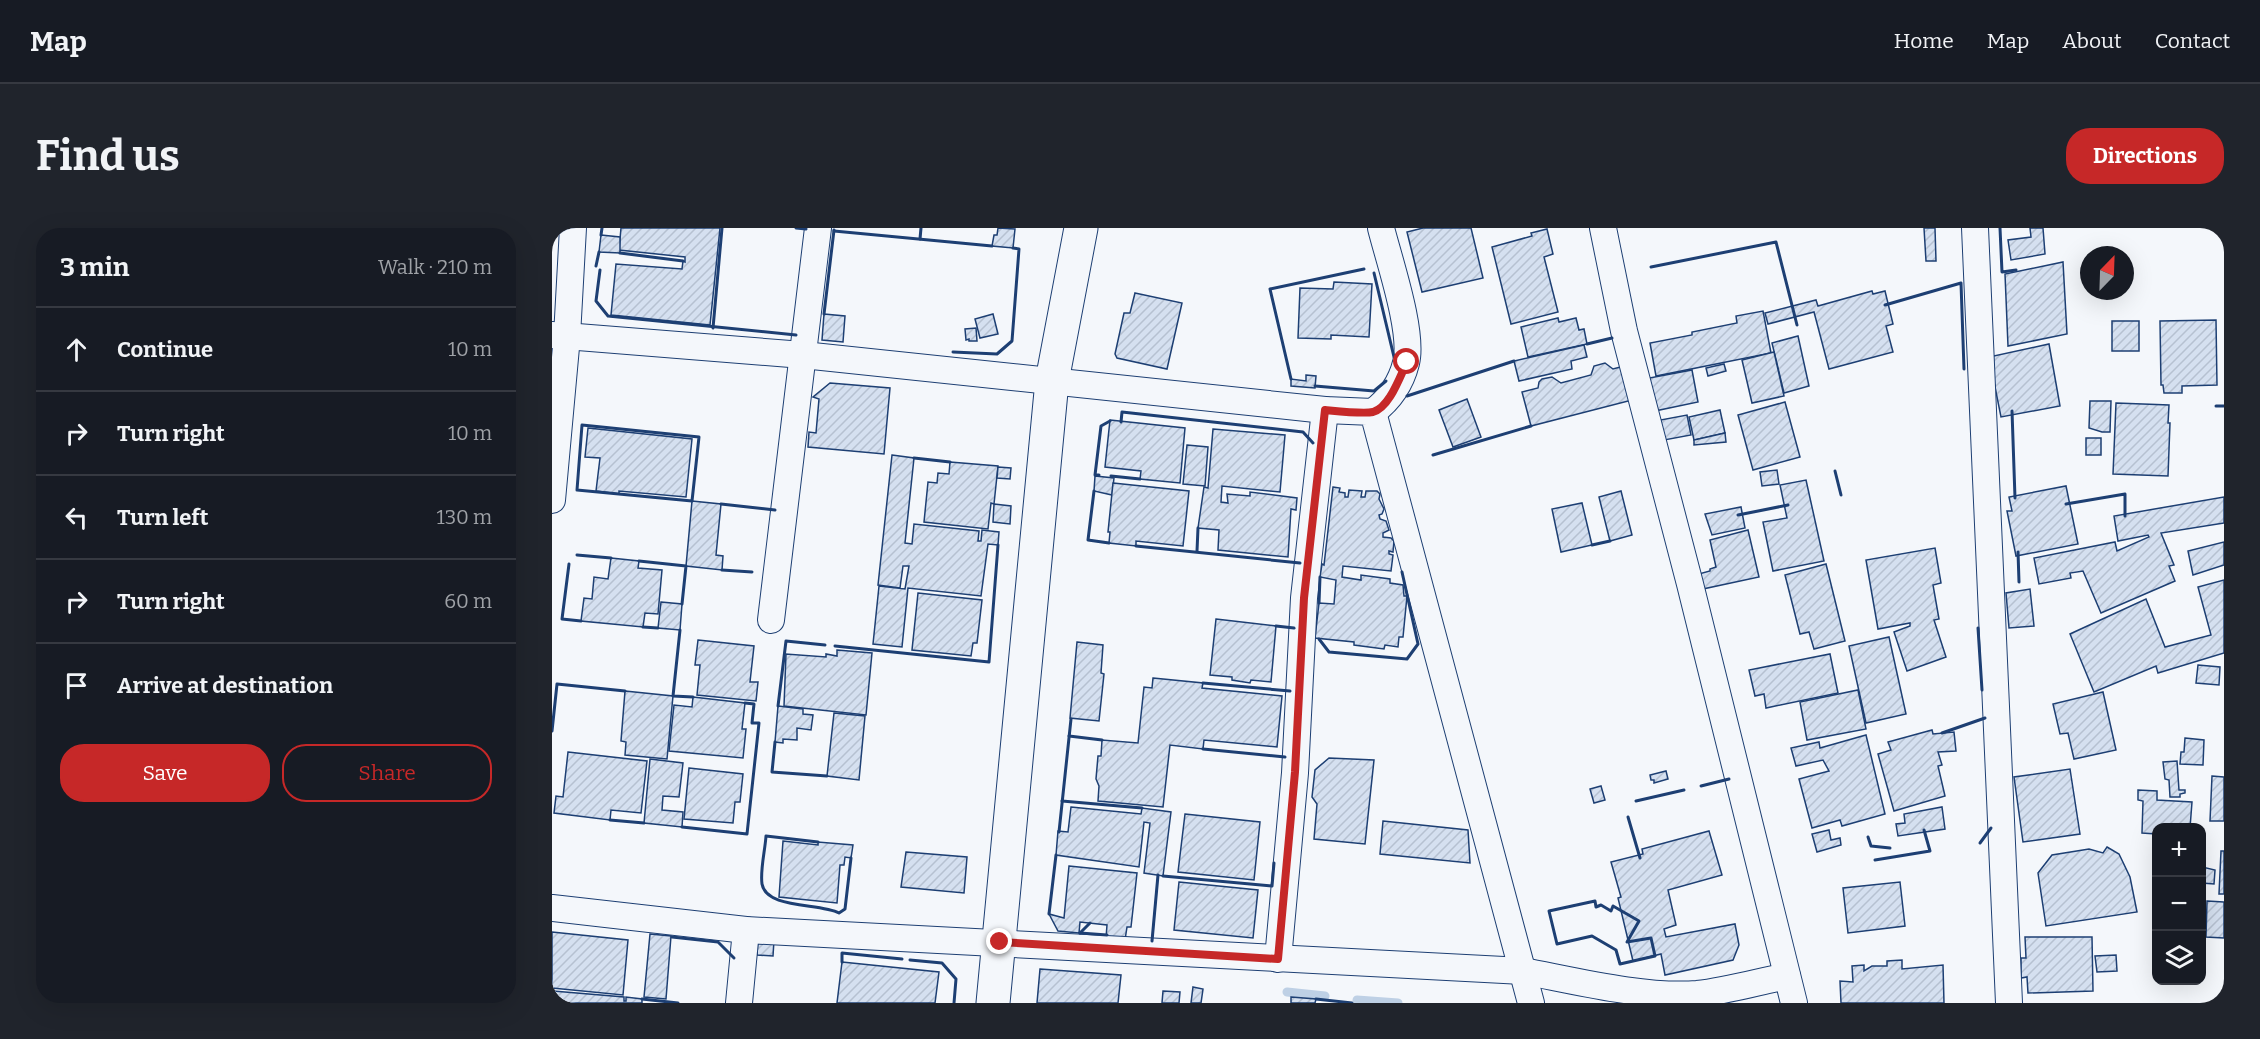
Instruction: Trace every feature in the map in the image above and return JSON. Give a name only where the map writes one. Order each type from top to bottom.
[{"type":"street","points":[[552,500],[559,335],[573,228]]},
{"type":"street","points":[[771,620],[818,228]]},
{"type":"street","points":[[993,1003],[1052,381],[1081,228]]},
{"type":"street","points":[[559,335],[803,355],[1325,410],[1373,412],[1384,404],[1394,390],[1407,362],[1406,326],[1381,228]]},
{"type":"street","points":[[1603,228],[1624,331],[1690,584],[1794,1003]]},
{"type":"street","points":[[1975,228],[2009,1003]]},
{"type":"street","points":[[1278,959],[1295,772],[1304,598],[1325,410]]},
{"type":"street","points":[[1373,412],[1531,1003]]},
{"type":"street","points":[[552,908],[746,930],[1524,971],[1604,986],[1674,994],[1699,993],[1787,976]]},
{"type":"street","points":[[739,1003],[746,930]]},
{"type":"building","points":[[621,228],[720,228],[710,325],[611,315],[616,264],[682,269],[683,261],[685,262],[685,257],[619,250]]},
{"type":"building","points":[[998,228],[1015,229],[1013,248],[992,246]]},
{"type":"building","points":[[1423,228],[1471,228],[1483,278],[1422,292],[1407,232]]},
{"type":"building","points":[[1924,228],[1935,228],[1936,261],[1926,261]]},
{"type":"building","points":[[2030,228],[2043,228],[2045,254],[2011,260],[2008,240],[2031,237]]},
{"type":"building","points":[[1547,229],[1553,254],[1544,257],[1558,312],[1511,324],[1492,247],[1532,236],[1531,233]]},
{"type":"building","points":[[601,235],[620,237],[620,253],[599,252]]},
{"type":"building","points":[[2063,262],[2067,334],[2008,346],[2005,274]]},
{"type":"building","points":[[1334,282],[1372,284],[1369,337],[1331,335],[1331,339],[1298,338],[1300,288],[1333,289]]},
{"type":"building","points":[[1872,291],[1873,294],[1885,291],[1893,324],[1886,326],[1893,352],[1829,369],[1814,312],[1768,324],[1765,313],[1816,300],[1818,306]]},
{"type":"building","points":[[1135,293],[1182,303],[1167,369],[1117,358],[1115,354],[1124,313],[1130,313]]},
{"type":"building","points":[[1763,311],[1771,353],[1656,376],[1650,343],[1737,323],[1736,316]]},
{"type":"building","points":[[824,314],[845,316],[843,342],[822,340]]},
{"type":"building","points":[[993,314],[998,334],[980,338],[975,319]]},
{"type":"building","points":[[1558,318],[1559,322],[1576,318],[1579,330],[1584,329],[1587,344],[1528,357],[1521,327]]},
{"type":"building","points":[[2216,320],[2217,385],[2182,386],[2182,393],[2164,393],[2163,385],[2161,385],[2160,321]]},
{"type":"building","points":[[2112,321],[2139,321],[2139,351],[2112,351]]},
{"type":"building","points":[[976,328],[977,341],[966,340],[965,329]]},
{"type":"building","points":[[1798,336],[1809,386],[1784,393],[1772,343]]},
{"type":"building","points":[[2049,344],[2060,406],[2001,417],[1989,357]]},
{"type":"building","points":[[1584,345],[1587,357],[1571,361],[1572,369],[1519,381],[1514,361]]},
{"type":"building","points":[[1774,352],[1784,396],[1752,403],[1742,360]]},
{"type":"building","points":[[1605,363],[1613,369],[1628,365],[1636,399],[1531,426],[1522,392],[1538,388],[1542,379],[1552,377],[1561,383],[1591,375],[1594,366]]},
{"type":"building","points":[[1724,364],[1726,371],[1708,376],[1706,368]]},
{"type":"building","points":[[1692,370],[1698,402],[1650,412],[1644,379]]},
{"type":"building","points":[[1306,375],[1316,376],[1315,388],[1291,386],[1291,379],[1306,381]]},
{"type":"building","points":[[830,383],[890,388],[884,454],[808,447],[809,432],[816,433],[819,399],[813,397]]},
{"type":"building","points":[[1467,399],[1481,437],[1453,447],[1439,410]]},
{"type":"building","points":[[2090,401],[2111,401],[2110,432],[2089,428]]},
{"type":"building","points":[[1785,402],[1800,457],[1753,470],[1738,415]]},
{"type":"building","points":[[2116,403],[2169,405],[2168,476],[2113,474]]},
{"type":"building","points":[[1720,410],[1725,433],[1694,440],[1689,417]]},
{"type":"building","points":[[1687,415],[1691,435],[1659,441],[1655,421]]},
{"type":"building","points":[[1110,420],[1185,428],[1180,483],[1140,479],[1141,471],[1105,467]]},
{"type":"building","points":[[588,428],[692,439],[686,497],[596,491],[600,458],[585,457]]},
{"type":"building","points":[[1213,429],[1285,435],[1280,492],[1222,486],[1221,502],[1228,503],[1227,494],[1250,496],[1250,492],[1297,498],[1296,510],[1291,509],[1288,557],[1218,550],[1219,530],[1198,528],[1204,487],[1208,488]]},
{"type":"building","points":[[1725,433],[1726,442],[1694,445],[1694,440]]},
{"type":"building","points":[[2086,438],[2101,438],[2101,455],[2086,455]]},
{"type":"building","points":[[1187,445],[1208,447],[1205,486],[1183,484]]},
{"type":"building","points":[[892,455],[914,458],[905,543],[912,544],[914,524],[979,531],[978,541],[981,541],[982,530],[999,532],[998,545],[988,544],[981,596],[908,588],[902,647],[873,644],[879,586],[905,589],[909,566],[903,566],[900,588],[878,585]]},
{"type":"building","points":[[950,462],[998,466],[994,504],[991,503],[988,529],[924,522],[928,482],[937,483],[938,473],[949,474]]},
{"type":"building","points":[[998,467],[1011,468],[1010,479],[997,478]]},
{"type":"building","points":[[1777,470],[1779,484],[1762,486],[1760,472]]},
{"type":"building","points":[[1095,476],[1114,478],[1112,495],[1094,491]]},
{"type":"building","points":[[1806,480],[1824,561],[1773,571],[1763,522],[1787,518],[1780,485]]},
{"type":"building","points":[[1113,483],[1189,491],[1183,546],[1136,541],[1136,546],[1109,543]]},
{"type":"building","points":[[2066,486],[2078,544],[2016,556],[2007,511],[2012,511],[2009,497]]},
{"type":"building","points":[[1333,487],[1340,488],[1339,492],[1345,493],[1345,497],[1348,497],[1349,490],[1362,491],[1361,497],[1365,497],[1366,491],[1377,491],[1380,494],[1379,499],[1384,509],[1379,515],[1380,519],[1386,521],[1389,530],[1383,533],[1383,537],[1394,541],[1393,552],[1389,551],[1389,554],[1393,555],[1391,571],[1343,566],[1342,577],[1361,580],[1361,575],[1390,579],[1390,583],[1403,585],[1404,596],[1407,596],[1403,637],[1399,637],[1398,647],[1385,645],[1384,649],[1354,645],[1354,642],[1315,638],[1319,603],[1334,604],[1336,580],[1320,577],[1322,564],[1324,565]]},
{"type":"building","points":[[1621,491],[1632,535],[1610,541],[1599,497]]},
{"type":"building","points":[[2224,497],[2224,523],[2161,533],[2174,565],[2169,566],[2175,581],[2101,613],[2083,571],[2070,573],[2071,578],[2039,584],[2034,558],[2115,542],[2117,551],[2149,537],[2148,535],[2118,541],[2114,516]]},
{"type":"building","points":[[692,501],[721,504],[716,555],[723,556],[722,570],[686,566]]},
{"type":"building","points":[[1582,503],[1592,545],[1561,552],[1552,509]]},
{"type":"building","points":[[994,504],[1011,506],[1010,524],[993,522]]},
{"type":"building","points":[[1741,507],[1745,528],[1712,535],[1705,514]]},
{"type":"building","points":[[1748,530],[1759,577],[1698,590],[1695,575],[1716,567],[1710,540]]},
{"type":"building","points":[[2224,542],[2224,565],[2193,575],[2188,551]]},
{"type":"building","points":[[1935,548],[1941,583],[1933,585],[1939,619],[1934,620],[1946,657],[1907,671],[1894,632],[1910,626],[1910,623],[1878,629],[1866,560]]},
{"type":"building","points":[[611,558],[639,561],[638,568],[662,570],[658,614],[645,613],[643,627],[581,621],[584,598],[592,599],[594,577],[608,579]]},
{"type":"building","points":[[1826,564],[1845,641],[1814,649],[1809,632],[1800,634],[1785,575]]},
{"type":"building","points":[[2224,580],[2224,653],[2158,673],[2156,666],[2094,692],[2070,634],[2146,599],[2165,647],[2211,635],[2198,587]]},
{"type":"building","points":[[2030,589],[2034,626],[2009,628],[2006,593]]},
{"type":"building","points":[[918,593],[982,600],[977,643],[973,643],[971,656],[912,650]]},
{"type":"building","points":[[661,602],[682,604],[680,630],[658,628]]},
{"type":"building","points":[[1216,619],[1276,626],[1271,682],[1251,680],[1250,683],[1232,680],[1232,677],[1210,675]]},
{"type":"building","points":[[1889,637],[1906,714],[1866,723],[1849,646]]},
{"type":"building","points":[[698,640],[754,646],[750,682],[758,682],[756,701],[697,695],[700,665],[695,665]]},
{"type":"building","points":[[1077,642],[1103,645],[1101,673],[1104,674],[1099,721],[1070,718]]},
{"type":"building","points":[[837,650],[872,653],[866,715],[784,706],[786,654],[826,657],[826,654],[837,656]]},
{"type":"building","points":[[1830,654],[1838,693],[1766,708],[1764,694],[1755,696],[1749,670]]},
{"type":"building","points":[[2198,665],[2220,667],[2219,685],[2196,683]]},
{"type":"building","points":[[1153,678],[1203,683],[1202,688],[1282,696],[1277,747],[1204,740],[1203,749],[1170,745],[1163,807],[1098,801],[1099,786],[1096,779],[1102,740],[1138,743],[1144,687],[1152,688]]},
{"type":"building","points":[[1858,690],[1866,729],[1807,740],[1800,702]]},
{"type":"building","points":[[625,691],[673,696],[667,759],[625,755],[626,742],[621,741]]},
{"type":"building","points":[[2103,692],[2116,750],[2074,759],[2068,733],[2060,734],[2053,704]]},
{"type":"building","points":[[693,697],[745,703],[742,729],[746,729],[743,758],[669,751],[674,705],[692,707]]},
{"type":"building","points":[[778,706],[803,709],[803,714],[813,715],[811,730],[797,728],[797,740],[783,739],[783,743],[775,742]]},
{"type":"building","points":[[834,713],[865,716],[859,780],[827,776]]},
{"type":"building","points":[[1932,730],[1933,734],[1954,732],[1956,751],[1938,752],[1942,765],[1938,766],[1945,796],[1894,811],[1878,754],[1891,750],[1888,742]]},
{"type":"building","points":[[1866,735],[1885,814],[1842,826],[1840,820],[1812,828],[1799,779],[1829,771],[1823,760],[1796,766],[1791,748],[1819,742],[1820,748]]},
{"type":"building","points":[[2185,738],[2204,740],[2203,765],[2180,764]]},
{"type":"building","points":[[568,752],[647,761],[641,813],[611,810],[610,820],[554,813],[556,796],[563,797]]},
{"type":"building","points":[[1329,758],[1374,760],[1365,844],[1314,839],[1317,804],[1312,797],[1315,770]]},
{"type":"building","points":[[650,759],[683,763],[679,797],[663,796],[662,810],[683,812],[682,827],[644,823]]},
{"type":"building","points":[[2177,761],[2179,790],[2185,790],[2185,793],[2180,794],[2180,797],[2170,797],[2169,780],[2165,779],[2163,762]]},
{"type":"building","points":[[689,768],[743,774],[740,802],[735,802],[733,823],[684,819]]},
{"type":"building","points":[[2070,769],[2080,834],[2023,842],[2014,777]]},
{"type":"building","points":[[1666,771],[1668,779],[1654,783],[1654,780],[1651,780],[1650,775]]},
{"type":"building","points":[[2212,776],[2224,777],[2224,821],[2210,821]]},
{"type":"building","points":[[1601,786],[1605,800],[1594,803],[1590,789]]},
{"type":"building","points":[[2138,790],[2157,791],[2157,800],[2192,802],[2190,823],[2152,823],[2152,834],[2142,833],[2143,801],[2138,800]]},
{"type":"building","points":[[1071,807],[1141,814],[1142,808],[1171,812],[1163,876],[1144,873],[1150,823],[1144,822],[1139,867],[1056,855],[1058,831],[1068,832]]},
{"type":"building","points":[[1942,807],[1945,829],[1898,836],[1896,824],[1905,823],[1904,814]]},
{"type":"building","points":[[1185,814],[1260,822],[1254,880],[1178,872]]},
{"type":"building","points":[[1383,821],[1468,830],[1470,863],[1380,854]]},
{"type":"building","points":[[1829,830],[1831,840],[1840,838],[1841,845],[1817,852],[1812,834]]},
{"type":"building","points":[[1709,831],[1722,875],[1668,890],[1676,925],[1664,929],[1666,937],[1735,924],[1739,945],[1733,960],[1665,975],[1661,954],[1633,961],[1618,898],[1621,897],[1611,862],[1643,854],[1642,849]]},
{"type":"building","points":[[783,841],[818,845],[818,842],[853,845],[851,858],[845,857],[844,865],[840,865],[837,903],[779,897]]},
{"type":"building","points":[[2107,847],[2119,854],[2130,877],[2137,912],[2046,926],[2038,873],[2052,855],[2089,849],[2103,853]]},
{"type":"building","points":[[2221,851],[2224,851],[2224,894],[2219,894]]},
{"type":"building","points":[[906,852],[967,857],[964,893],[901,887]]},
{"type":"building","points":[[1069,866],[1137,873],[1131,927],[1127,927],[1125,940],[1106,938],[1107,925],[1080,922],[1079,933],[1058,931],[1049,914],[1064,918]]},
{"type":"building","points":[[2206,868],[2215,870],[2214,884],[2206,883]]},
{"type":"building","points":[[1179,882],[1258,890],[1253,938],[1174,930]]},
{"type":"building","points":[[1900,882],[1905,926],[1848,933],[1843,888]]},
{"type":"building","points":[[2207,901],[2224,902],[2224,938],[2206,937]]},
{"type":"building","points":[[552,932],[628,940],[623,995],[552,988]]},
{"type":"building","points":[[650,934],[671,936],[666,999],[644,997]]},
{"type":"building","points":[[2025,937],[2092,937],[2093,991],[2028,993],[2027,977],[2021,978],[2021,958],[2026,958]]},
{"type":"building","points":[[758,939],[774,940],[773,956],[757,955]]},
{"type":"building","points":[[2116,955],[2117,971],[2097,972],[2095,956]]},
{"type":"building","points":[[1902,960],[1902,969],[1943,965],[1944,1003],[1841,1003],[1840,981],[1853,982],[1852,966],[1864,965],[1864,971],[1872,966],[1887,966],[1887,961]]},
{"type":"building","points":[[842,962],[939,972],[935,1003],[837,1003]]},
{"type":"building","points":[[1040,969],[1121,975],[1118,1003],[1037,1003]]},
{"type":"building","points":[[1193,987],[1203,989],[1201,1003],[1191,1003]]},
{"type":"building","points":[[553,991],[624,997],[624,1001],[626,997],[642,999],[642,1003],[552,1003]]},
{"type":"building","points":[[1163,991],[1180,992],[1179,1003],[1162,1003]]},
{"type":"building","points":[[1291,997],[1316,999],[1315,1003],[1291,1003]]},
{"type":"waterway","points":[[1287,992],[1325,996]]},
{"type":"waterway","points":[[1357,1000],[1398,1003]]},
{"type":"wall","points":[[601,235],[602,228]]},
{"type":"wall","points":[[713,328],[722,228]]},
{"type":"wall","points":[[796,228],[806,229]]},
{"type":"wall","points":[[920,239],[921,228]]},
{"type":"wall","points":[[2000,228],[2002,272],[2016,270]]},
{"type":"wall","points":[[824,314],[834,230]]},
{"type":"wall","points":[[834,231],[992,246]]},
{"type":"wall","points":[[1651,267],[1776,242],[1797,325]]},
{"type":"wall","points":[[953,352],[997,354],[1012,341],[1019,249],[1013,248]]},
{"type":"wall","points":[[596,266],[599,252]]},
{"type":"wall","points":[[620,253],[683,261]]},
{"type":"wall","points":[[1291,379],[1270,289],[1364,269]]},
{"type":"wall","points":[[600,270],[596,301],[608,316],[796,335]]},
{"type":"wall","points":[[1374,273],[1394,357]]},
{"type":"wall","points":[[1885,305],[1961,283],[1964,369]]},
{"type":"wall","points":[[1587,344],[1612,338]]},
{"type":"wall","points":[[1407,396],[1514,361]]},
{"type":"wall","points":[[1315,386],[1374,391],[1386,381]]},
{"type":"wall","points":[[2216,406],[2224,406]]},
{"type":"wall","points":[[2012,411],[2015,498]]},
{"type":"wall","points":[[1121,422],[1122,412],[1303,432],[1313,443]]},
{"type":"wall","points":[[1099,475],[1095,475],[1101,426],[1110,421]]},
{"type":"wall","points":[[582,425],[699,437],[692,501],[577,490],[582,425]]},
{"type":"wall","points":[[1433,455],[1531,426]]},
{"type":"wall","points":[[914,458],[950,462]]},
{"type":"wall","points":[[1835,471],[1841,495]]},
{"type":"wall","points":[[1111,476],[1140,479]]},
{"type":"wall","points":[[1094,491],[1088,540],[1109,543]]},
{"type":"wall","points":[[2066,504],[2125,494],[2125,516]]},
{"type":"wall","points":[[721,504],[775,510]]},
{"type":"wall","points":[[1738,515],[1788,505]]},
{"type":"wall","points":[[1197,551],[1198,528]]},
{"type":"wall","points":[[1592,545],[1610,541]]},
{"type":"wall","points":[[835,646],[989,662],[998,545]]},
{"type":"wall","points":[[1136,546],[1300,563]]},
{"type":"wall","points":[[2018,552],[2019,582]]},
{"type":"wall","points":[[577,555],[611,558]]},
{"type":"wall","points":[[639,561],[686,566],[682,604]]},
{"type":"wall","points":[[569,564],[562,619],[581,621]]},
{"type":"wall","points":[[722,570],[752,572]]},
{"type":"wall","points":[[1319,639],[1329,652],[1407,659],[1418,644],[1402,572]]},
{"type":"wall","points":[[1319,603],[1320,577]]},
{"type":"wall","points":[[1276,626],[1294,628]]},
{"type":"wall","points":[[643,627],[658,628]]},
{"type":"wall","points":[[1978,628],[1982,690]]},
{"type":"wall","points":[[680,630],[673,696],[693,697]]},
{"type":"wall","points":[[778,706],[786,641],[825,645]]},
{"type":"wall","points":[[1203,683],[1290,691]]},
{"type":"wall","points":[[552,731],[557,684],[625,691]]},
{"type":"wall","points":[[682,827],[747,834],[759,723],[752,723],[754,704],[745,703]]},
{"type":"wall","points":[[1942,733],[1985,718]]},
{"type":"wall","points":[[1059,832],[1071,719]]},
{"type":"wall","points":[[1069,736],[1102,740]]},
{"type":"wall","points":[[775,742],[772,772],[827,776]]},
{"type":"wall","points":[[1203,749],[1285,757]]},
{"type":"wall","points":[[1701,786],[1729,779]]},
{"type":"wall","points":[[1636,801],[1684,790]]},
{"type":"wall","points":[[1062,801],[1142,808]]},
{"type":"wall","points":[[1628,817],[1640,858]]},
{"type":"wall","points":[[610,820],[644,823]]},
{"type":"wall","points":[[1980,843],[1991,828]]},
{"type":"wall","points":[[1875,860],[1930,851],[1924,830]]},
{"type":"wall","points":[[818,842],[766,836],[762,867],[762,884],[766,892],[783,902],[839,913],[845,909],[851,858]]},
{"type":"wall","points":[[1868,837],[1871,846],[1890,848]]},
{"type":"wall","points":[[1049,914],[1056,855]]},
{"type":"wall","points":[[1163,876],[1272,886],[1274,863]]},
{"type":"wall","points":[[1152,941],[1158,875]]},
{"type":"wall","points":[[1595,901],[1596,907],[1601,905],[1611,911],[1613,906],[1639,921],[1627,942],[1651,938],[1655,956],[1620,964],[1616,950],[1592,936],[1557,944],[1549,911],[1595,901]]},
{"type":"wall","points":[[1080,933],[1090,923]]},
{"type":"wall","points":[[1080,933],[1107,935]]},
{"type":"wall","points":[[672,937],[718,942],[734,958]]},
{"type":"wall","points":[[842,962],[842,953],[902,959]]},
{"type":"wall","points":[[910,960],[942,963],[956,979],[954,1003]]},
{"type":"wall","points":[[642,999],[678,1003]]},
{"type":"wall","points":[[1316,999],[1352,1003]]},
{"type":"route","points":[[1000,942],[1278,959],[1295,772],[1304,598],[1325,410],[1373,412],[1384,404],[1394,390],[1407,362]]}]
